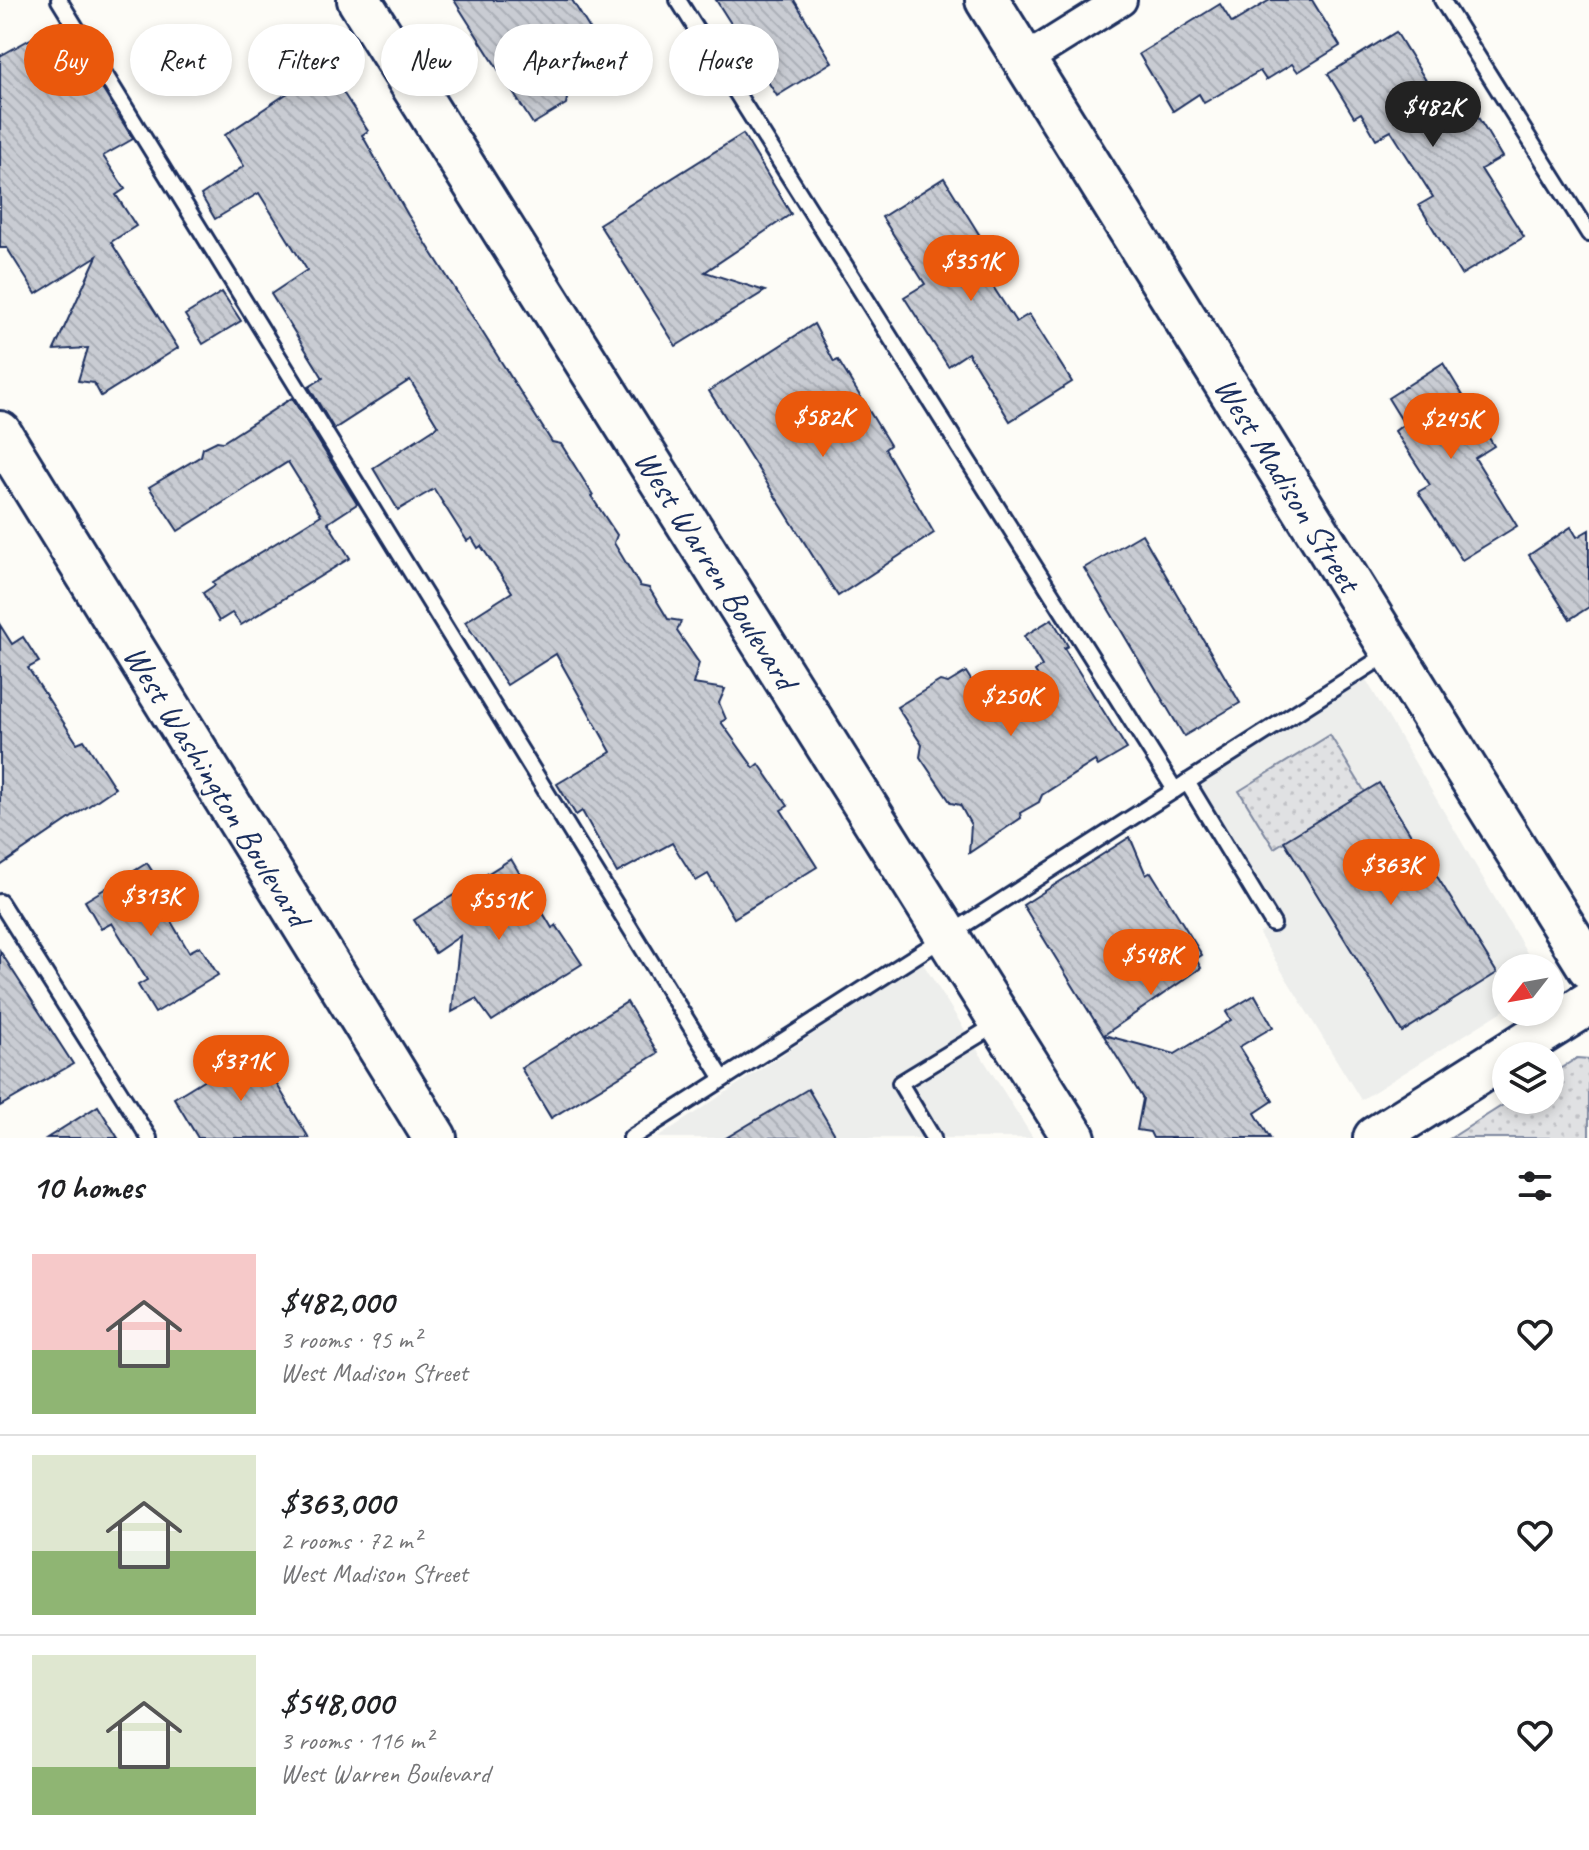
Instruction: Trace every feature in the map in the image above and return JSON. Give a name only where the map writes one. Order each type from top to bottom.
[{"type":"street","name":"West Warren Boulevard","points":[[359,0],[1074,1138]]},
{"type":"street","name":"West Madison Street","points":[[987,0],[1589,967]]},
{"type":"street","points":[[1025,60],[1121,0]]},
{"type":"street","name":"West Washington Boulevard","points":[[0,433],[425,1131]]},
{"type":"street","points":[[1375,1138],[1589,1003]]},
{"type":"lane","points":[[59,0],[723,1079]]},
{"type":"lane","points":[[678,0],[1181,786],[1273,924]]},
{"type":"lane","points":[[1442,0],[1589,234]]},
{"type":"lane","points":[[631,1138],[1392,651]]},
{"type":"lane","points":[[0,902],[149,1138]]},
{"type":"lane","points":[[933,1138],[900,1083],[1001,1022]]},
{"type":"shaded area","points":[[1361,671],[1528,954],[1492,954],[1492,1018],[1361,1100],[1259,934],[1273,924],[1187,782]]},
{"type":"shaded area","points":[[1330,735],[1365,792],[1274,848],[1239,791]]},
{"type":"shaded area","points":[[922,962],[1033,1138],[657,1138]]},
{"type":"shaded area","points":[[1577,1058],[1589,1059],[1589,1138],[1451,1138],[1492,1112],[1564,1114],[1564,1066]]},
{"type":"building","points":[[454,0],[572,0],[587,24],[494,24],[494,63],[478,38],[478,24],[469,24]]},
{"type":"building","points":[[716,0],[794,0],[832,62],[779,95],[779,24],[731,24]]},
{"type":"building","points":[[1270,0],[1312,0],[1340,46],[1298,72],[1292,64],[1266,80],[1260,71],[1204,103],[1199,94],[1173,111],[1139,54],[1220,4],[1232,23]]},
{"type":"building","points":[[1396,32],[1438,100],[1459,87],[1484,127],[1502,157],[1481,169],[1524,237],[1461,275],[1419,205],[1433,197],[1391,131],[1376,139],[1361,113],[1354,117],[1328,74]]},
{"type":"building","points":[[24,43],[24,96],[107,96],[133,139],[103,156],[125,189],[116,195],[136,226],[111,242],[178,348],[101,396],[94,383],[78,381],[88,348],[54,350],[97,256],[36,294],[7,248],[0,248],[0,56]]},
{"type":"building","points":[[283,96],[345,96],[368,131],[362,135],[408,215],[552,442],[561,444],[593,495],[617,535],[614,543],[640,586],[649,588],[668,619],[681,621],[677,631],[699,663],[693,684],[725,689],[719,703],[726,719],[721,722],[754,768],[759,764],[788,806],[781,810],[817,867],[734,918],[708,874],[696,881],[672,843],[617,873],[582,811],[576,815],[557,784],[611,752],[556,654],[507,685],[465,622],[512,592],[481,546],[478,548],[472,538],[467,541],[434,489],[398,510],[373,468],[438,426],[410,380],[334,429],[309,387],[323,378],[271,294],[307,270],[259,193],[215,219],[201,195],[244,166],[225,135]]},
{"type":"building","points":[[515,96],[567,96],[566,104],[533,124]]},
{"type":"building","points":[[743,134],[791,214],[705,272],[765,291],[676,346],[599,224]]},
{"type":"building","points":[[944,178],[987,247],[973,256],[1016,322],[1029,314],[1072,382],[1010,421],[968,353],[948,366],[904,297],[925,284],[882,217]]},
{"type":"building","points":[[222,292],[241,321],[203,344],[185,315]]},
{"type":"building","points":[[814,324],[834,362],[838,360],[890,445],[885,449],[934,533],[838,596],[709,391]]},
{"type":"building","points":[[1443,363],[1494,446],[1475,458],[1517,526],[1462,560],[1418,492],[1430,485],[1395,431],[1404,424],[1388,398]]},
{"type":"building","points":[[292,398],[357,504],[328,523],[350,558],[241,625],[232,613],[219,621],[203,593],[215,585],[213,582],[321,515],[288,462],[178,531],[149,487],[201,456],[203,448],[217,441],[223,442]]},
{"type":"building","points":[[1571,527],[1577,537],[1589,530],[1589,607],[1570,619],[1529,555]]},
{"type":"building","points":[[1142,534],[1240,703],[1184,736],[1084,568]]},
{"type":"building","points":[[1052,619],[1068,646],[1064,648],[1127,749],[1098,766],[1095,761],[1042,795],[1039,802],[1020,813],[1021,818],[969,853],[971,825],[960,805],[951,803],[920,757],[922,745],[897,707],[940,681],[948,683],[966,672],[990,710],[1039,678],[1035,671],[1042,666],[1024,636]]},
{"type":"building","points":[[0,625],[12,644],[23,637],[39,662],[28,668],[77,743],[84,740],[115,788],[0,866]]},
{"type":"building","points":[[1379,783],[1492,965],[1492,976],[1402,1032],[1284,841]]},
{"type":"building","points":[[1130,837],[1146,875],[1151,872],[1202,955],[1196,959],[1201,968],[1104,1035],[1175,1054],[1231,1020],[1226,1012],[1255,995],[1273,1027],[1239,1047],[1273,1101],[1255,1113],[1270,1138],[1153,1138],[1150,1132],[1137,1130],[1143,1099],[1023,905]]},
{"type":"building","points":[[511,859],[552,928],[556,925],[582,964],[492,1021],[476,999],[452,1012],[460,936],[435,953],[414,920]]},
{"type":"building","points":[[147,863],[165,891],[156,896],[189,952],[200,946],[218,975],[155,1013],[138,985],[147,980],[112,923],[101,929],[85,901]]},
{"type":"building","points":[[0,951],[73,1064],[0,1106]]},
{"type":"building","points":[[627,1002],[658,1053],[551,1118],[521,1068]]},
{"type":"building","points":[[254,1049],[266,1053],[273,1064],[270,1073],[309,1138],[198,1138],[174,1098]]},
{"type":"building","points":[[808,1089],[837,1138],[726,1138]]},
{"type":"building","points":[[98,1106],[118,1138],[47,1138]]}]
